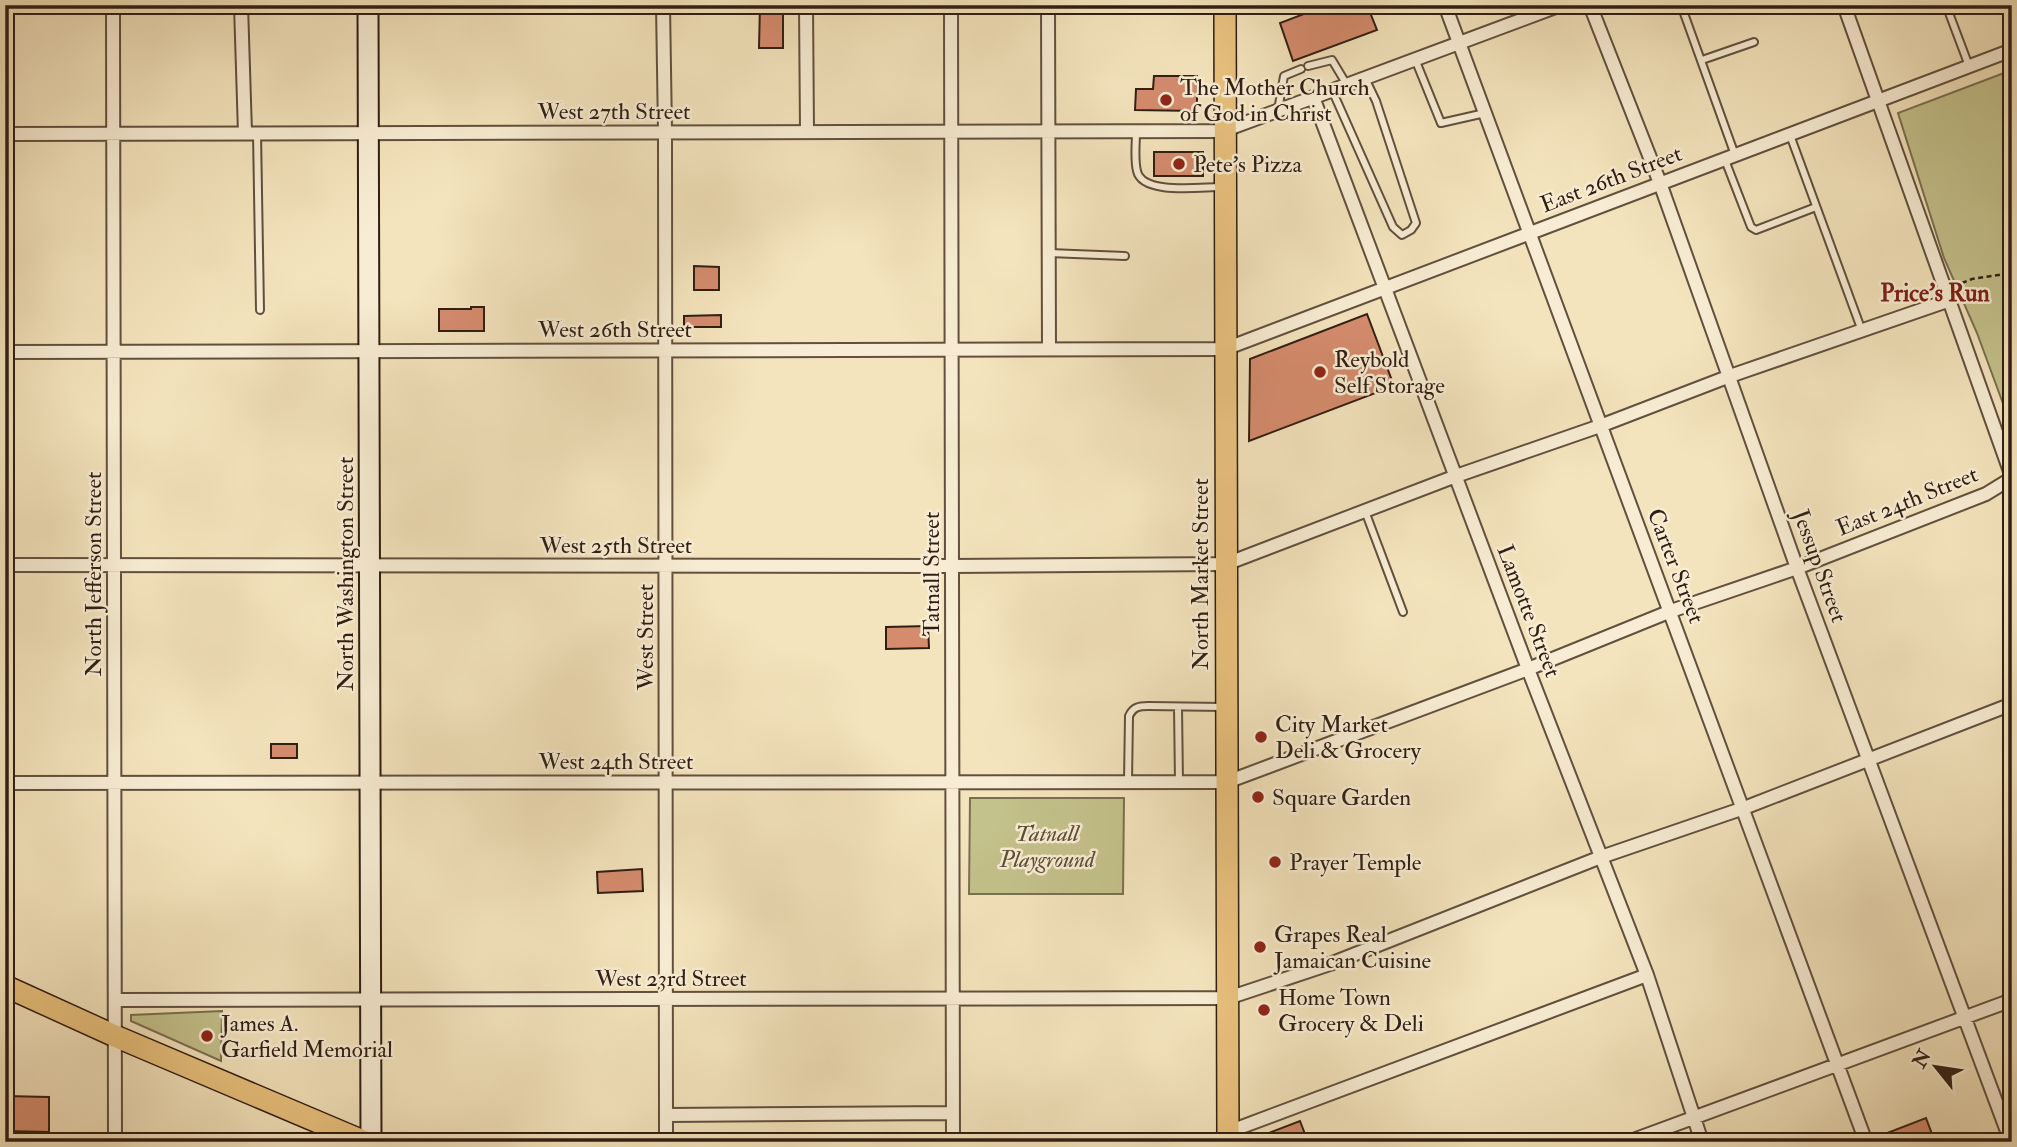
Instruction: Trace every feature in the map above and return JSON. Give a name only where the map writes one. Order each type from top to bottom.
[{"type":"main road","name":"North Washington Street","points":[[368,5],[371,1142]]},
{"type":"main road","name":"North Market Street","points":[[1224,5],[1228,1138]]},
{"type":"main road","points":[[5,986],[115,1036],[365,1142]]},
{"type":"street","name":"North Jefferson Street","points":[[113,5],[115,1142]]},
{"type":"street","points":[[241,5],[251,133]]},
{"type":"street","name":"West Street","points":[[663,5],[666,1142]]},
{"type":"street","points":[[806,5],[807,131]]},
{"type":"street","name":"Tatnall Street","points":[[951,5],[953,1142]]},
{"type":"street","points":[[1048,5],[1049,349]]},
{"type":"street","name":"Carter Street","points":[[1445,5],[1866,1142]]},
{"type":"street","points":[[1223,131],[1560,5]]},
{"type":"street","name":"Jessup Street","points":[[1590,5],[1660,183],[1797,568],[2011,1142]]},
{"type":"street","points":[[1844,5],[2012,477]]},
{"type":"street","name":"East 26th Street","points":[[1225,349],[2012,50]]},
{"type":"street","name":"Lamotte Street","points":[[1313,97],[1528,669],[1647,975],[1702,1142]]},
{"type":"street","name":"West 27th Street","points":[[5,134],[1223,131]]},
{"type":"street","points":[[1226,564],[1730,376],[1950,300]]},
{"type":"street","name":"West 26th Street","points":[[5,352],[1225,349]]},
{"type":"street","name":"East 24th Street","points":[[1227,782],[1528,669],[1671,611],[1797,568],[1986,494],[2012,477]]},
{"type":"street","name":"West 25th Street","points":[[5,565],[1226,564]]},
{"type":"street","name":"West 23rd Street","points":[[115,1000],[1228,998],[1330,964],[1601,857],[1744,808],[2012,704]]},
{"type":"street","name":"West 24th Street","points":[[5,783],[1227,782]]},
{"type":"street","points":[[1228,1138],[1647,975]]},
{"type":"street","points":[[5,1000],[38,1000]]},
{"type":"street","points":[[1628,1142],[2012,1000]]},
{"type":"street","points":[[666,1115],[953,1113]]},
{"type":"lane","points":[[1681,5],[1702,60],[1751,227],[1756,229],[1816,207]]},
{"type":"lane","points":[[1946,5],[1969,66]]},
{"type":"lane","points":[[1702,60],[1754,42]]},
{"type":"lane","points":[[1278,110],[1284,76],[1305,67],[1332,60],[1347,85]]},
{"type":"lane","points":[[1415,60],[1441,123],[1485,113]]},
{"type":"lane","points":[[1332,90],[1392,227],[1402,235],[1416,223],[1376,101],[1365,78]]},
{"type":"lane","points":[[1136,131],[1137,173],[1143,183],[1156,187],[1224,187]]},
{"type":"lane","points":[[251,133],[260,310]]},
{"type":"lane","points":[[1790,134],[1862,331]]},
{"type":"lane","points":[[1049,253],[1125,256]]},
{"type":"lane","points":[[1365,511],[1403,612]]},
{"type":"lane","points":[[1128,782],[1131,711],[1138,706],[1227,708]]},
{"type":"lane","points":[[1178,706],[1179,782]]},
{"type":"lane","points":[[1064,1142],[1228,1138]]},
{"type":"path","points":[[1962,284],[1972,279],[2012,273]]},
{"type":"green space","points":[[2012,70],[2012,428],[1977,333],[1944,258],[1898,113]]},
{"type":"green space","name":"Tatnall Playground","points":[[970,798],[1124,798],[1123,894],[969,894]]},
{"type":"green space","points":[[222,1011],[221,1061],[131,1021],[131,1015]]},
{"type":"building","points":[[760,5],[783,5],[783,48],[759,48]]},
{"type":"building","points":[[1301,5],[1367,5],[1377,30],[1293,61],[1280,23],[1304,14]]},
{"type":"building","name":"The Mother Church of God in Christ","points":[[1154,76],[1197,76],[1197,111],[1135,110],[1136,89],[1153,89]]},
{"type":"building","name":"Pete’s Pizza","points":[[1154,152],[1203,152],[1203,176],[1154,176]]},
{"type":"building","points":[[694,266],[719,267],[719,290],[694,290]]},
{"type":"building","points":[[484,307],[484,331],[439,331],[439,309]]},
{"type":"building","name":"Reybold Self Storage","points":[[1367,314],[1394,386],[1249,441],[1250,359]]},
{"type":"building","points":[[721,315],[721,327],[684,327],[684,316]]},
{"type":"building","points":[[928,626],[929,648],[886,649],[886,627]]},
{"type":"building","points":[[271,744],[297,744],[297,758],[271,758]]},
{"type":"building","points":[[642,869],[643,891],[598,893],[597,872]]},
{"type":"building","points":[[5,1096],[49,1097],[49,1132],[5,1131]]},
{"type":"building","points":[[1926,1118],[1935,1142],[1875,1142],[1874,1138]]},
{"type":"building","points":[[1300,1121],[1308,1142],[1248,1142],[1248,1141]]},
{"type":"place","name":"The Mother Church of God in Christ","points":[[1166,100]]},
{"type":"place","name":"Pete’s Pizza","points":[[1179,164]]},
{"type":"place","name":"Reybold Self Storage","points":[[1320,372]]},
{"type":"place","name":"City Market Deli & Grocery","points":[[1261,737]]},
{"type":"place","name":"Square Garden","points":[[1258,797]]},
{"type":"place","name":"Prayer Temple","points":[[1275,862]]},
{"type":"place","name":"Grapes Real Jamaican Cuisine","points":[[1260,947]]},
{"type":"place","name":"Home Town Grocery & Deli","points":[[1264,1010]]},
{"type":"place","name":"James A. Garfield Memorial","points":[[207,1036]]},
{"type":"district","name":"Price’s Run","points":[[1935,293]]}]
